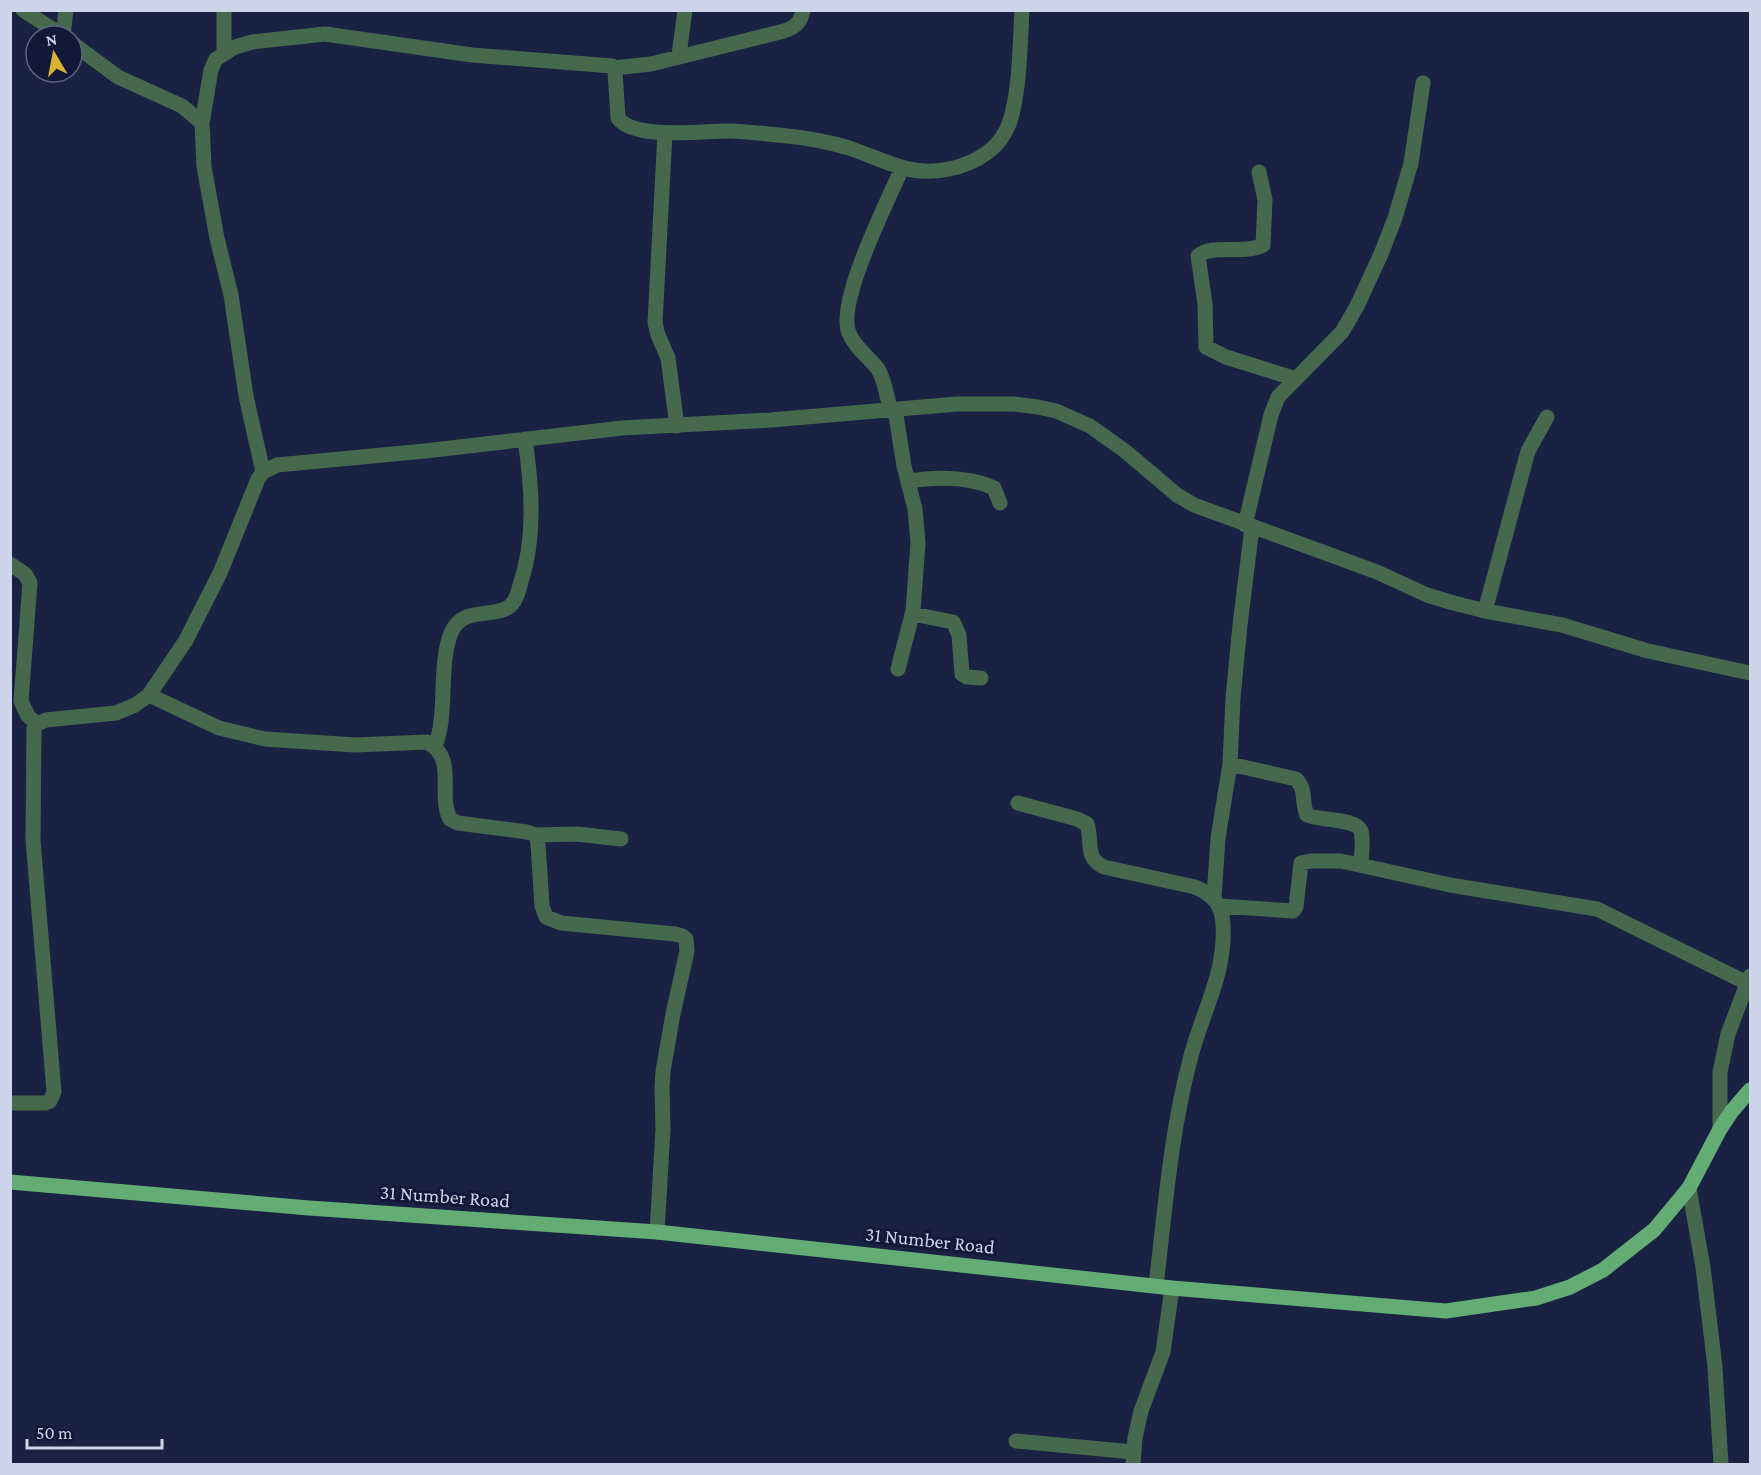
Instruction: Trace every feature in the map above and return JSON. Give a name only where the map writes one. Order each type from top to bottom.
[{"type":"main road","name":"31 Number Road","points":[[10,1182],[309,1208],[657,1232],[1172,1288],[1446,1311],[1536,1299],[1570,1287],[1603,1269],[1654,1230],[1689,1188],[1720,1129],[1750,1090]]},
{"type":"street","points":[[22,10],[44,24]]},
{"type":"street","points":[[224,10],[224,52]]},
{"type":"street","points":[[679,55],[685,10]]},
{"type":"street","points":[[263,472],[246,396],[231,295],[212,215],[204,167],[202,123],[211,70],[216,59],[224,52],[252,42],[325,34],[472,55],[614,68],[651,64],[792,28],[800,21],[803,10]]},
{"type":"street","points":[[614,68],[618,118],[632,127],[664,133],[732,131],[794,137],[849,148],[902,168],[924,171],[945,170],[965,165],[989,151],[1001,140],[1009,125],[1019,57],[1022,10]]},
{"type":"street","points":[[84,52],[118,77],[182,106],[202,123]]},
{"type":"street","points":[[1156,1286],[1180,1103],[1191,1055],[1217,979],[1223,925],[1217,902],[1218,838],[1230,764],[1233,698],[1249,526],[1274,405],[1278,397],[1342,332],[1358,306],[1395,218],[1411,163],[1423,83]]},
{"type":"street","points":[[664,133],[655,323],[668,358],[677,426]]},
{"type":"street","points":[[898,669],[913,614],[917,526],[886,388],[878,370],[854,342],[846,324],[853,286],[902,168]]},
{"type":"street","points":[[1259,172],[1264,200],[1263,245],[1255,248],[1207,251],[1198,256],[1205,304],[1206,347],[1226,357],[1296,379]]},
{"type":"street","points":[[10,1103],[45,1103],[50,1101],[54,1092],[33,840],[32,739],[34,728],[46,720],[116,713],[149,696],[186,640],[220,573],[249,496],[263,472],[287,463],[425,451],[622,429],[982,404],[1038,406],[1090,426],[1177,495],[1194,505],[1377,572],[1427,595],[1485,611],[1562,625],[1648,651],[1750,674]]},
{"type":"street","points":[[1485,611],[1528,451],[1547,417]]},
{"type":"street","points":[[435,746],[438,738],[442,688],[451,632],[460,619],[499,611],[510,606],[517,596],[525,570],[532,513],[531,478],[525,439]]},
{"type":"street","points":[[908,481],[944,478],[982,484],[994,488],[1000,503]]},
{"type":"street","points":[[10,564],[30,580],[21,701],[28,716],[37,724]]},
{"type":"street","points":[[913,614],[953,622],[959,635],[962,674],[967,677],[981,678]]},
{"type":"street","points":[[149,696],[219,728],[265,739],[355,745],[427,742],[435,746],[445,766],[446,804],[450,819],[458,823],[536,835],[585,834],[621,840]]},
{"type":"street","points":[[1230,764],[1296,778],[1304,789],[1307,815],[1352,823],[1359,827],[1362,835],[1361,865]]},
{"type":"street","points":[[1018,803],[1077,819],[1087,824],[1091,855],[1096,863],[1104,867],[1195,887],[1205,891],[1217,902],[1293,911],[1296,907],[1301,863],[1324,860],[1361,865],[1450,885],[1597,909],[1749,979],[1728,1034],[1720,1072],[1720,1129]]},
{"type":"street","points":[[536,835],[542,906],[546,917],[561,923],[675,934],[682,936],[687,945],[663,1071],[663,1129],[657,1232]]},
{"type":"street","points":[[1689,1188],[1703,1267],[1715,1367],[1721,1464]]},
{"type":"street","points":[[1016,1441],[1133,1458],[1141,1411],[1162,1358],[1172,1288]]}]
